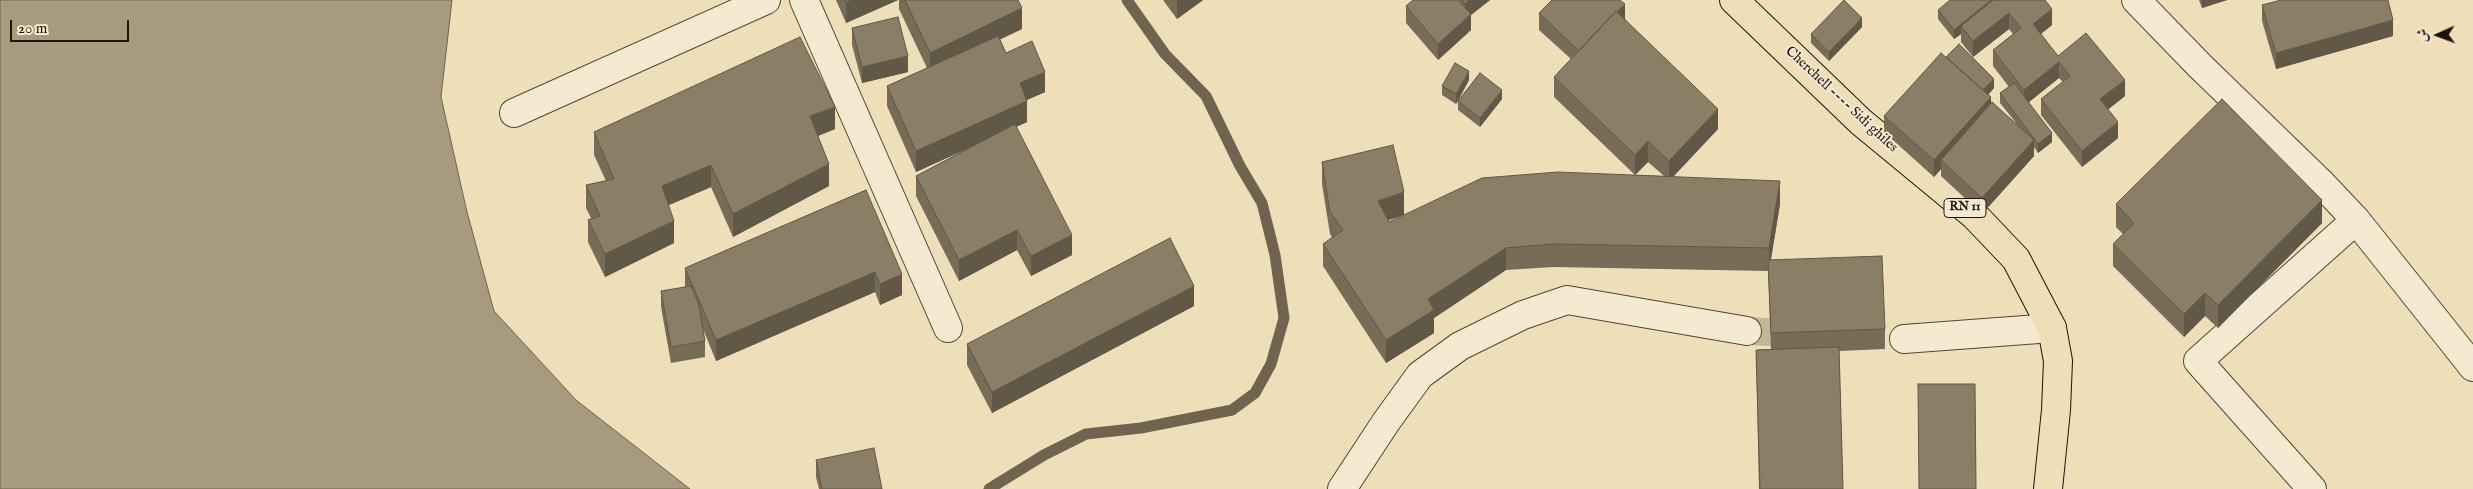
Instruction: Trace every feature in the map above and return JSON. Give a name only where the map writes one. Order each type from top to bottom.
[{"type":"main road","name":"Cherchell ---- Sidi ghiles","points":[[1734,0],[1861,122],[1976,216],[2016,258],[2052,328],[2058,361],[2056,410],[2048,489]]},
{"type":"street","points":[[514,113],[766,0]]},
{"type":"street","points":[[804,0],[948,328]]},
{"type":"street","points":[[2136,0],[2356,220],[2472,365]]},
{"type":"street","points":[[2312,489],[2198,361],[2356,220]]},
{"type":"street","points":[[1342,489],[1386,422],[1420,375],[1460,346],[1523,315],[1567,300],[1747,330]]},
{"type":"street","points":[[1904,339],[2052,328]]},
{"type":"shaded area","points":[[0,0],[452,0],[441,97],[467,212],[494,311],[576,400],[690,489],[0,489]]},
{"type":"building","points":[[905,0],[1018,0],[1022,8],[930,53]]},
{"type":"building","points":[[1413,0],[1458,0],[1471,14],[1438,44],[1406,6]]},
{"type":"building","points":[[1462,0],[1470,0],[1465,4]]},
{"type":"building","points":[[1552,0],[1620,0],[1625,4],[1616,11],[1579,51],[1539,13]]},
{"type":"building","points":[[1844,0],[1862,18],[1829,52],[1811,34]]},
{"type":"building","points":[[1950,0],[1991,0],[1954,30],[1938,10]]},
{"type":"building","points":[[1993,0],[2045,0],[2052,9],[2033,24],[2058,56],[2086,33],[2125,80],[2100,99],[2118,122],[2082,151],[2041,99],[2070,76],[2059,62],[2024,90],[1993,50],[2021,28],[2009,13],[1973,41],[1961,26]]},
{"type":"building","points":[[2281,0],[2388,0],[2393,20],[2276,53],[2262,5]]},
{"type":"building","points":[[1616,11],[1718,109],[1669,161],[1648,141],[1635,155],[1554,77]]},
{"type":"building","points":[[898,17],[908,56],[862,67],[852,28]]},
{"type":"building","points":[[998,36],[1006,53],[1032,41],[1045,72],[1020,83],[1027,101],[916,151],[887,86]]},
{"type":"building","points":[[800,37],[835,107],[810,116],[829,164],[733,214],[711,165],[662,186],[674,221],[605,254],[588,220],[600,216],[586,185],[614,179],[594,132]]},
{"type":"building","points":[[1959,44],[1994,79],[1983,90],[1946,57]]},
{"type":"building","points":[[1941,53],[1991,97],[1934,160],[1884,116]]},
{"type":"building","points":[[1455,63],[1469,71],[1456,94],[1442,86]]},
{"type":"building","points":[[1480,73],[1502,90],[1480,118],[1458,101]]},
{"type":"building","points":[[2014,83],[2052,133],[2038,144],[2000,93]]},
{"type":"building","points":[[2222,99],[2322,200],[2218,305],[2205,293],[2184,314],[2113,244],[2134,223],[2116,204]]},
{"type":"building","points":[[1992,102],[2034,140],[1982,198],[1941,160]]},
{"type":"building","points":[[1015,124],[1072,235],[1031,256],[1017,230],[959,260],[916,176]]},
{"type":"building","points":[[1393,145],[1404,192],[1378,201],[1389,222],[1482,178],[1558,172],[1780,181],[1769,248],[1553,244],[1506,248],[1428,299],[1434,310],[1386,340],[1323,244],[1343,230],[1330,212],[1322,162]]},
{"type":"building","points":[[866,190],[902,274],[880,284],[875,272],[716,340],[685,268]]},
{"type":"building","points":[[1170,238],[1194,286],[992,392],[967,344]]},
{"type":"building","points":[[1882,256],[1885,329],[1771,333],[1768,260]]},
{"type":"building","points":[[691,286],[698,302],[705,341],[671,347],[661,291]]},
{"type":"building","points":[[1839,347],[1843,489],[1760,489],[1756,350]]},
{"type":"building","points":[[1918,384],[1975,384],[1976,489],[1919,489]]},
{"type":"building","points":[[874,448],[882,489],[822,489],[816,460]]},
{"type":"waterway","points":[[989,489],[1044,455],[1086,434],[1141,428],[1232,410],[1255,393],[1271,364],[1284,318],[1275,255],[1262,203],[1240,166],[1206,96],[1165,54],[1127,0]]},
{"type":"tunnel","points":[[1747,331],[1808,334]]}]
